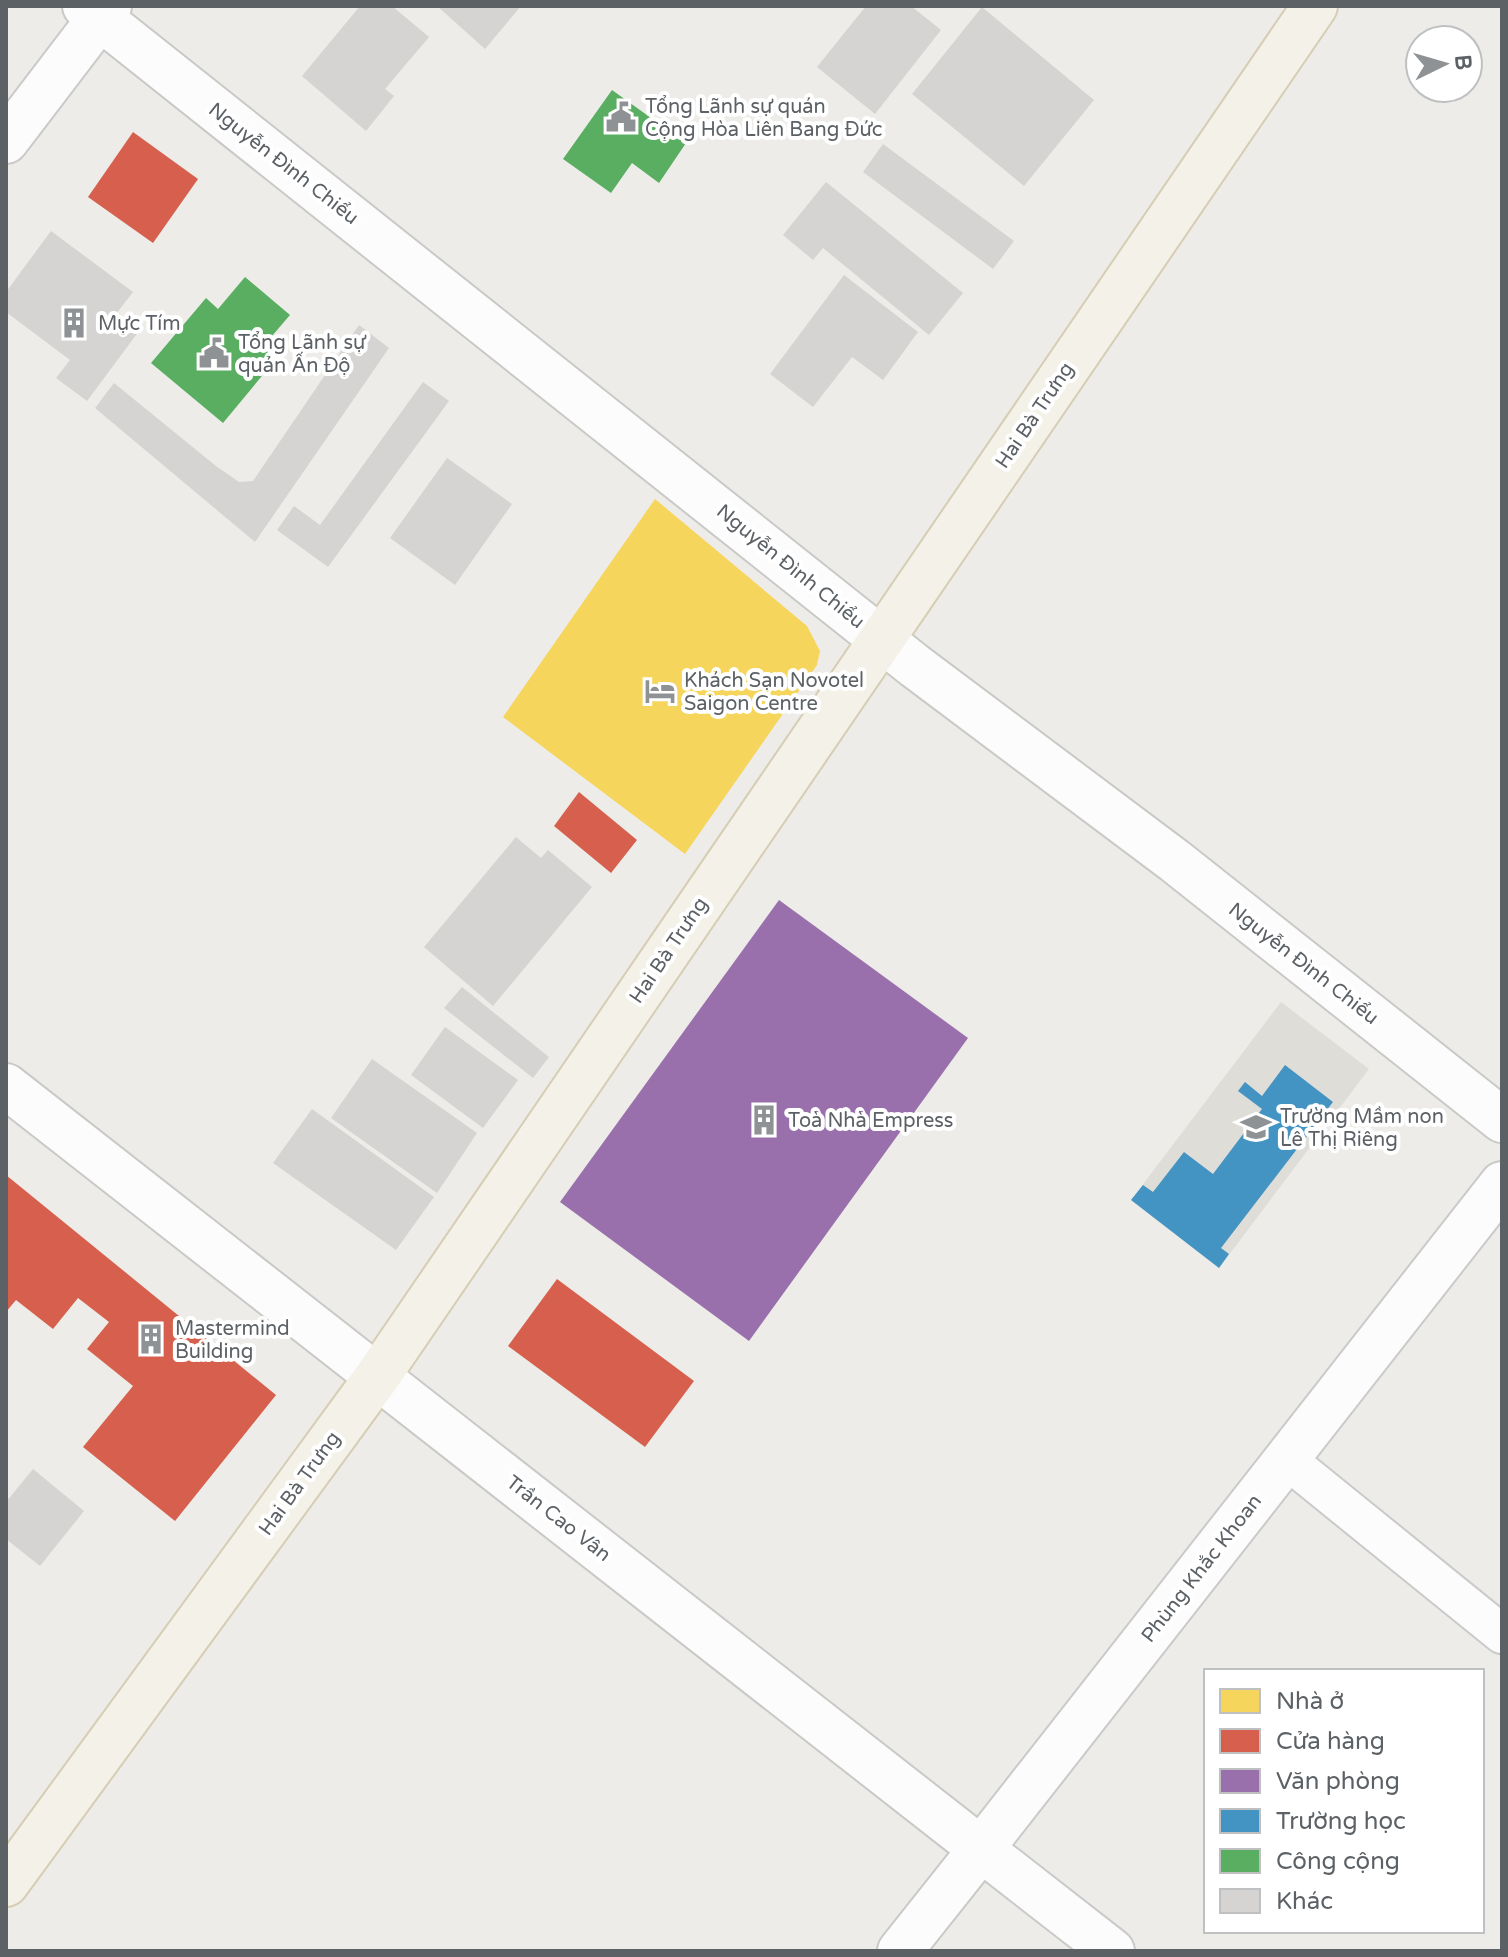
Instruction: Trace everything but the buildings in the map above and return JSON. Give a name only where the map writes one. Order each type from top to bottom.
[{"type":"main road","name":"Hai Bà Trưng","points":[[6,1884],[377,1377],[880,637],[1315,6]]},
{"type":"main road","name":"Nguyễn Đình Chiểu","points":[[98,10],[880,637],[1175,861],[1502,1120]]},
{"type":"main road","points":[[6,141],[98,10]]},
{"type":"main road","name":"Trần Cao Vân","points":[[6,1086],[1112,1951]]},
{"type":"main road","name":"Phùng Khắc Khoan","points":[[900,1951],[1502,1184]]},
{"type":"street","points":[[1286,1459],[1502,1634]]},
{"type":"shaded area","name":"Trường Mầm non Lê Thị Riêng","points":[[1281,1002],[1369,1069],[1219,1268],[1131,1200]]},
{"type":"place","name":"Tổng Lãnh sự quán Cộng Hòa Liên Bang Ðức","points":[[621,117]]},
{"type":"place","name":"Mực Tím","points":[[74,323]]},
{"type":"place","name":"Tổng Lãnh sự quán Ấn Độ","points":[[214,353]]},
{"type":"place","name":"Khách Sạn Novotel Saigon Centre","points":[[660,691]]},
{"type":"place","name":"Toà Nhà Empress","points":[[764,1120]]},
{"type":"place","name":"Trường Mầm non Lê Thị Riêng","points":[[1256,1127]]},
{"type":"place","name":"Mastermind Building","points":[[151,1339]]}]
